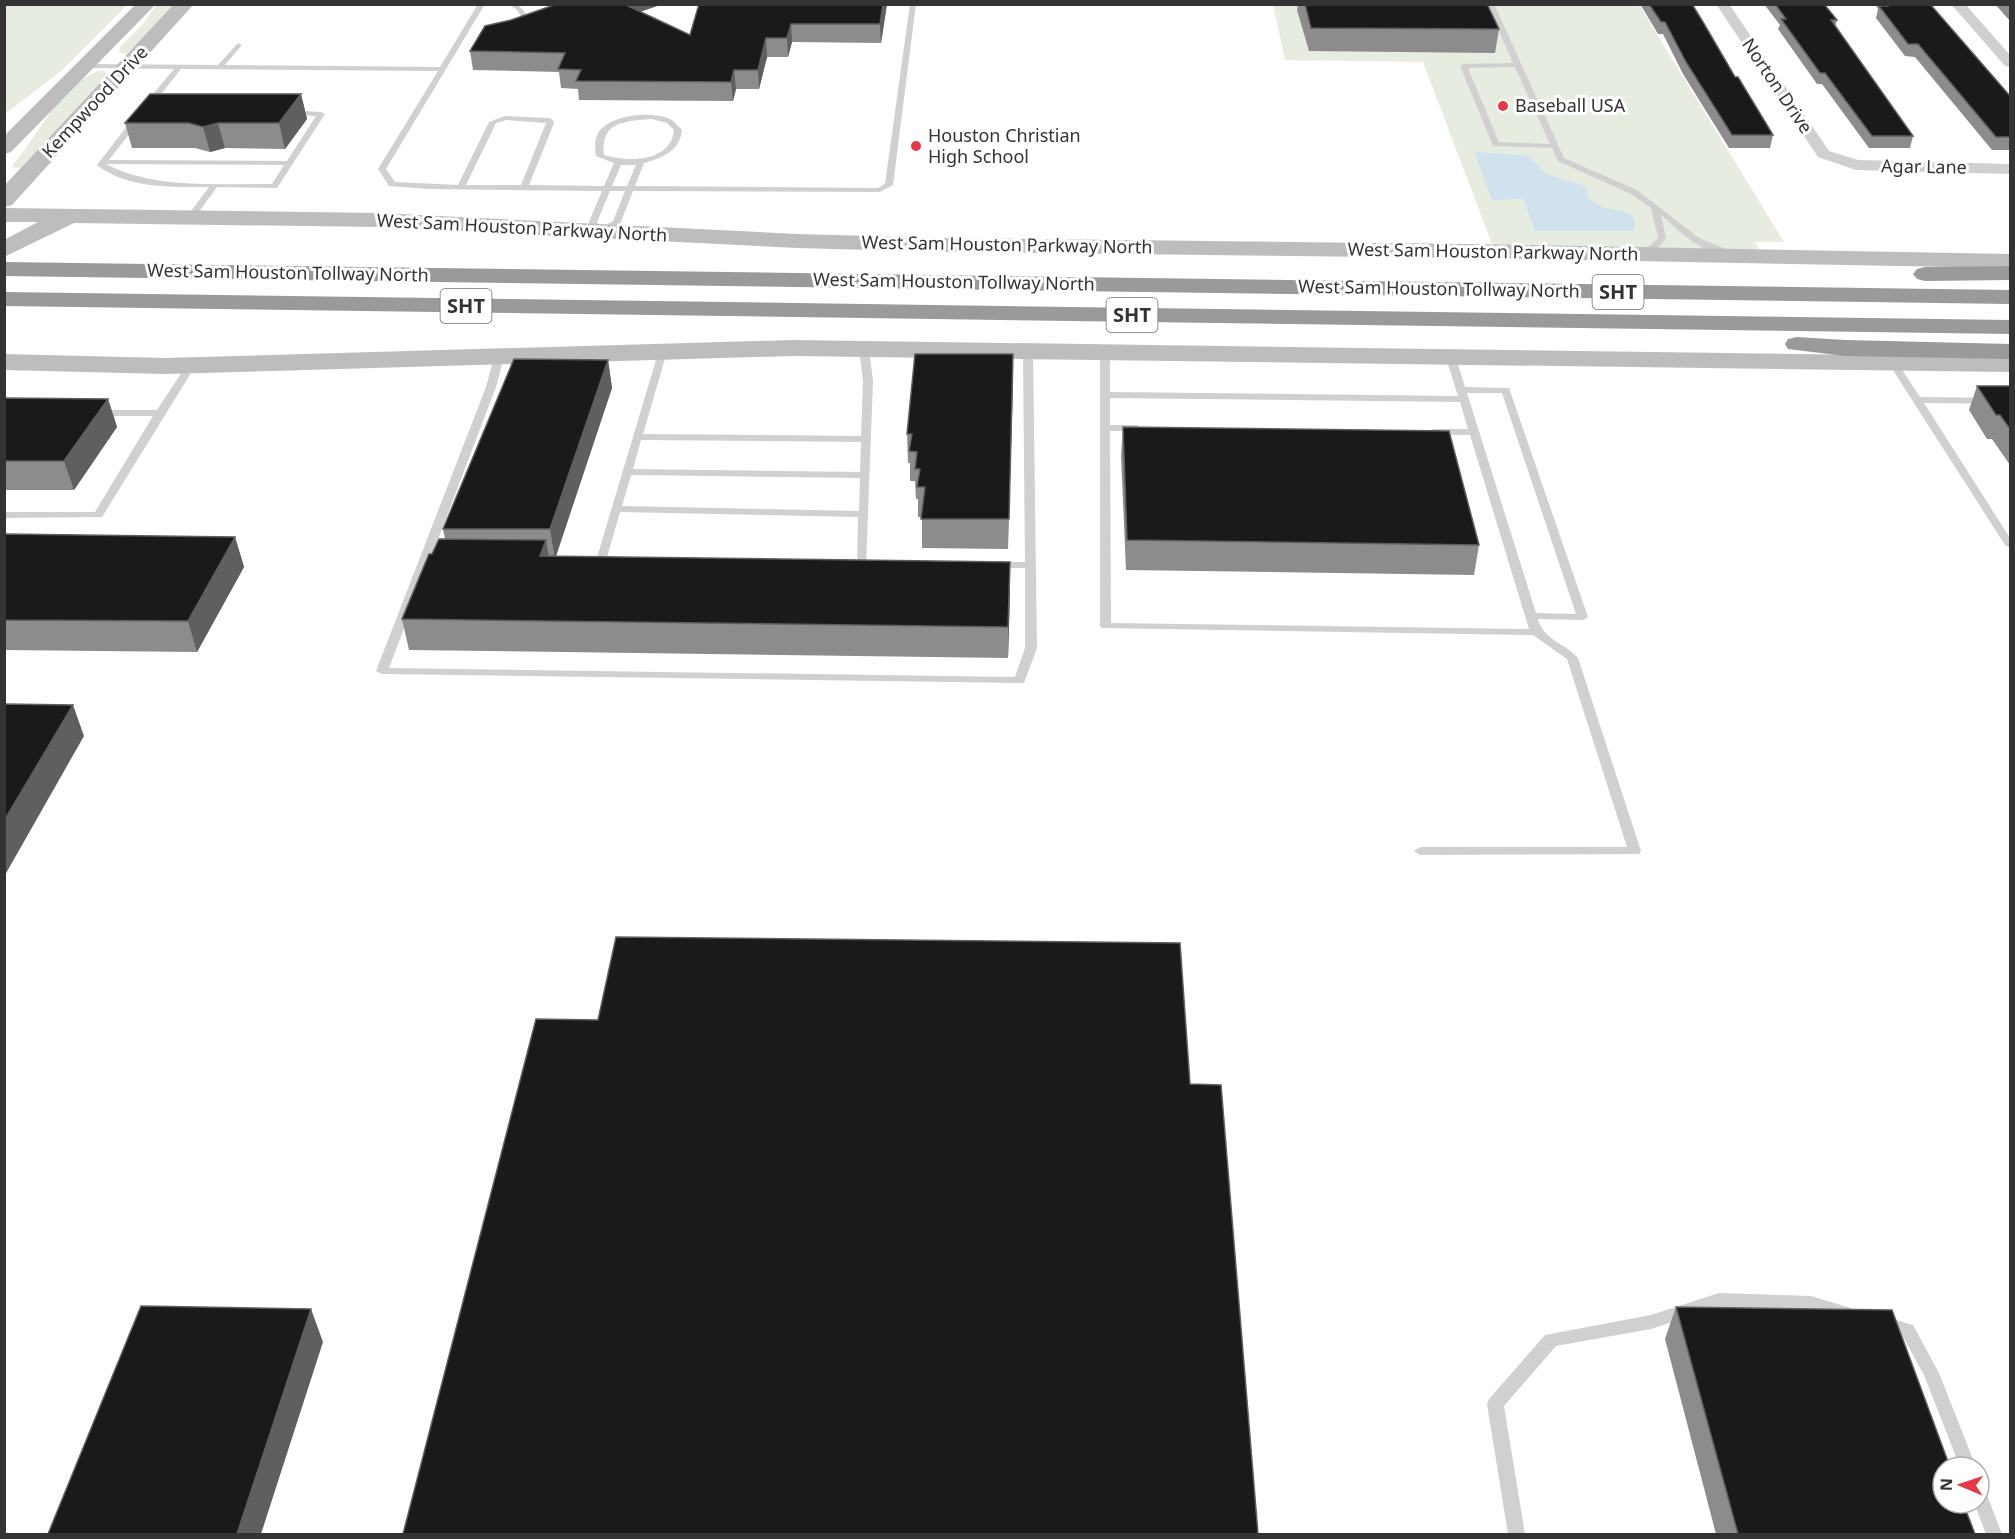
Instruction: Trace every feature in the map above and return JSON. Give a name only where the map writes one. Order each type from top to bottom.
[{"type":"highway","name":"West Sam Houston Tollway North","points":[[4,269],[2010,297]]},
{"type":"highway","points":[[1225,286],[1277,272],[1776,275],[2010,273]]},
{"type":"highway","name":"West Sam Houston Tollway North","points":[[8,299],[2010,327]]},
{"type":"highway","points":[[1343,317],[1845,348],[2010,352]]},
{"type":"main road","name":"Kempwood Drive","points":[[4,148],[147,4]]},
{"type":"main road","name":"Kempwood Drive","points":[[4,200],[185,4]]},
{"type":"main road","points":[[41,161],[40,191],[44,198],[51,205],[78,216]]},
{"type":"main road","name":"West Sam Houston Parkway North","points":[[4,214],[380,220],[599,232],[943,245],[2010,261]]},
{"type":"main road","points":[[4,250],[51,224],[78,216]]},
{"type":"main road","points":[[4,362],[191,365],[793,348],[2010,365]]},
{"type":"street","name":"Norton Drive","points":[[1722,4],[1817,147],[1823,154],[1838,161]]},
{"type":"street","points":[[1957,4],[2010,63]]},
{"type":"street","name":"Agar Lane","points":[[1838,161],[1878,167],[2010,169]]},
{"type":"lane","points":[[482,4],[466,38],[442,69],[382,169],[392,184],[461,187],[880,190],[889,184],[913,4]]},
{"type":"lane","points":[[508,31],[518,25],[524,16],[520,9],[512,4]]},
{"type":"lane","points":[[1490,4],[1561,159],[1634,192],[1675,221],[1691,238],[1712,249],[1746,256]]},
{"type":"lane","points":[[220,67],[238,45]]},
{"type":"lane","points":[[1518,65],[1464,66],[1496,144],[1555,146]]},
{"type":"lane","points":[[87,66],[442,69]]},
{"type":"lane","points":[[179,67],[102,165],[115,173],[150,184],[274,186],[321,114],[278,112]]},
{"type":"lane","points":[[143,111],[154,111]]},
{"type":"lane","points":[[652,117],[672,121],[676,126],[675,146],[667,154],[641,161],[618,162],[600,156],[597,143],[608,126],[652,117]]},
{"type":"lane","points":[[461,187],[493,122],[505,118],[549,120],[550,123],[524,187]]},
{"type":"lane","points":[[618,162],[592,222],[599,232],[617,222],[641,161]]},
{"type":"lane","points":[[104,162],[289,163]]},
{"type":"lane","points":[[190,218],[215,185]]},
{"type":"lane","points":[[1628,254],[1653,248],[1662,238],[1655,207]]},
{"type":"lane","points":[[850,565],[867,565],[864,514],[868,381],[864,349]]},
{"type":"lane","points":[[611,564],[594,564],[628,472],[662,352]]},
{"type":"lane","points":[[499,357],[430,564],[382,671],[1020,681],[1031,648],[1028,352]]},
{"type":"lane","points":[[1105,353],[1106,626],[1536,632],[1572,658],[1635,851],[1420,851]]},
{"type":"lane","points":[[1451,358],[1536,632]]},
{"type":"lane","points":[[1894,364],[2010,544]]},
{"type":"lane","points":[[4,515],[98,515],[191,365]]},
{"type":"lane","points":[[1105,395],[1463,394],[1506,390],[1583,617],[1532,616]]},
{"type":"lane","points":[[1917,400],[2010,401]]},
{"type":"lane","points":[[88,413],[160,413]]},
{"type":"lane","points":[[1105,428],[1153,428]]},
{"type":"lane","points":[[1427,432],[1474,432]]},
{"type":"lane","points":[[639,437],[866,439]]},
{"type":"lane","points":[[628,472],[865,475]]},
{"type":"lane","points":[[616,509],[864,514]]},
{"type":"lane","points":[[986,565],[1031,565]]},
{"type":"lane","points":[[1516,1534],[1495,1404],[1551,1340],[1651,1323],[1719,1300],[1811,1303],[1907,1330],[1930,1373],[1963,1455]]},
{"type":"lane","points":[[1986,1515],[1994,1534]]},
{"type":"shaded area","points":[[5,4],[127,5],[61,71],[5,114]]},
{"type":"shaded area","points":[[156,5],[176,5],[126,54],[119,53],[120,47],[143,24]]},
{"type":"shaded area","name":"Baseball USA","points":[[1273,5],[1639,5],[1784,242],[1755,242],[1763,256],[1495,252],[1423,62],[1285,60]]},
{"type":"shaded area","points":[[98,71],[106,71],[106,74],[92,95],[20,168],[11,167],[60,101],[71,89]]},
{"type":"water","points":[[1474,152],[1525,155],[1546,174],[1582,185],[1586,188],[1589,198],[1599,205],[1631,215],[1635,225],[1633,231],[1535,231],[1523,199],[1492,200]]},
{"type":"building","points":[[557,4],[624,4],[690,35],[699,4],[883,4],[880,24],[791,24],[787,38],[766,38],[758,70],[734,70],[731,82],[576,81],[581,70],[558,69],[565,53],[470,51],[485,26],[511,20]]},
{"type":"building","points":[[1305,4],[1487,4],[1499,29],[1311,28]]},
{"type":"building","points":[[1649,4],[1692,4],[1735,77],[1738,77],[1773,135],[1732,135],[1686,62],[1665,22],[1661,22]]},
{"type":"building","points":[[1775,4],[1824,4],[1837,20],[1831,20],[1913,136],[1872,136],[1825,73],[1820,73],[1781,19],[1786,19]]},
{"type":"building","points":[[1887,4],[1930,4],[2010,96],[2010,137],[1996,137],[1918,44],[1908,44],[1879,6],[1888,6]]},
{"type":"building","points":[[150,94],[301,94],[279,123],[218,123],[203,127],[189,123],[125,123]]},
{"type":"building","points":[[915,354],[1013,354],[1009,519],[921,519],[925,487],[917,487],[920,469],[915,469],[917,452],[909,451],[912,434],[907,434]]},
{"type":"building","points":[[514,359],[608,360],[550,529],[443,529]]},
{"type":"building","points":[[1977,386],[2010,386],[2010,429],[2000,415],[1996,415]]},
{"type":"building","points":[[4,398],[108,399],[64,461],[4,461]]},
{"type":"building","points":[[1123,427],[1449,431],[1479,545],[1127,540]]},
{"type":"building","points":[[4,534],[235,537],[188,621],[4,620]]},
{"type":"building","points":[[439,539],[546,540],[540,556],[1010,562],[1008,627],[402,619],[429,554],[432,554]]},
{"type":"building","points":[[4,704],[73,705],[4,821]]},
{"type":"building","points":[[616,937],[1180,943],[1190,1084],[1221,1085],[1258,1534],[403,1534],[536,1019],[598,1020]]},
{"type":"building","points":[[141,1306],[311,1309],[237,1534],[48,1534]]},
{"type":"building","points":[[1676,1307],[1892,1310],[1946,1455],[1931,1455],[1931,1515],[1968,1515],[1975,1534],[1738,1534]]},
{"type":"place","name":"Baseball USA","points":[[1503,106]]},
{"type":"place","name":"Houston Christian High School","points":[[916,146]]}]
